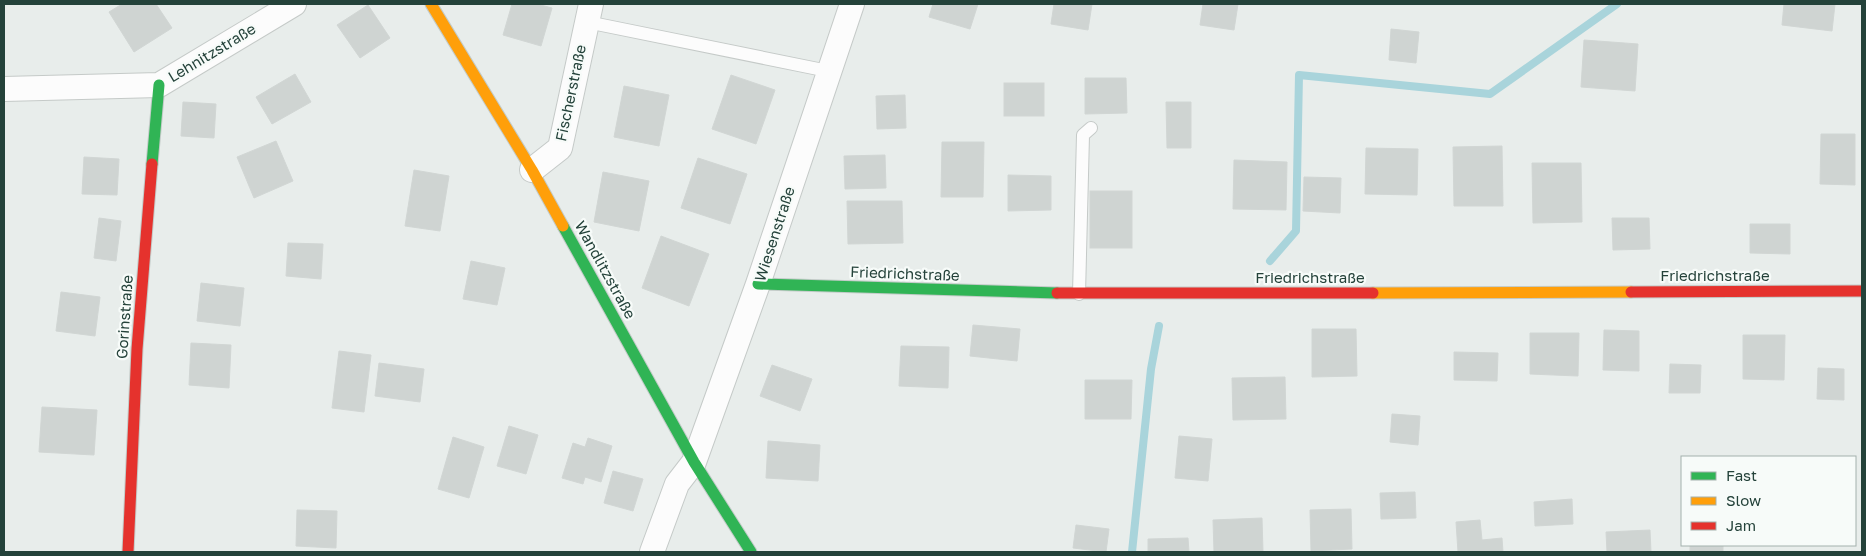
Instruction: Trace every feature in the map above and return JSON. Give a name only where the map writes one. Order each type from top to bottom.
[{"type":"street","name":"Lehnitzstraße","points":[[4,89],[159,85],[294,4]]},
{"type":"street","name":"Wandlitzstraße","points":[[431,4],[532,170],[694,462],[751,552]]},
{"type":"street","name":"Wiesenstraße","points":[[652,552],[677,484],[694,462],[758,284],[852,4]]},
{"type":"street","name":"Fischerstraße","points":[[532,170],[560,148],[589,13]]},
{"type":"street","name":"Gorinstraße","points":[[128,552],[137,349],[159,85]]},
{"type":"street","name":"Friedrichstraße","points":[[758,284],[1079,294],[1862,291]]},
{"type":"lane","points":[[589,13],[828,72]]},
{"type":"lane","points":[[1079,294],[1083,135],[1091,128]]},
{"type":"building","points":[[122,4],[156,4],[172,28],[134,52],[109,12]]},
{"type":"building","points":[[512,4],[537,4],[552,8],[541,46],[503,35]]},
{"type":"building","points":[[933,4],[978,4],[970,29],[929,17]]},
{"type":"building","points":[[1054,4],[1092,4],[1088,30],[1051,24]]},
{"type":"building","points":[[1203,4],[1238,4],[1234,30],[1200,25]]},
{"type":"building","points":[[1784,4],[1835,4],[1832,31],[1782,25]]},
{"type":"building","points":[[368,5],[390,38],[360,58],[337,25]]},
{"type":"building","points":[[1391,29],[1419,32],[1416,63],[1389,60]]},
{"type":"building","points":[[1584,40],[1638,44],[1635,91],[1581,87]]},
{"type":"building","points":[[295,74],[311,102],[272,124],[256,97]]},
{"type":"building","points":[[731,75],[775,90],[756,144],[712,129]]},
{"type":"building","points":[[1085,78],[1126,78],[1127,113],[1085,114]]},
{"type":"building","points":[[1004,83],[1044,83],[1044,116],[1004,116]]},
{"type":"building","points":[[624,86],[669,95],[659,146],[614,137]]},
{"type":"building","points":[[905,95],[906,128],[877,129],[876,96]]},
{"type":"building","points":[[183,102],[216,104],[214,138],[181,136]]},
{"type":"building","points":[[1166,102],[1191,102],[1191,148],[1167,148]]},
{"type":"building","points":[[1821,134],[1855,134],[1855,185],[1820,184]]},
{"type":"building","points":[[276,141],[293,181],[254,198],[237,157]]},
{"type":"building","points":[[942,142],[984,142],[983,197],[941,197]]},
{"type":"building","points":[[1502,146],[1503,206],[1454,206],[1453,147]]},
{"type":"building","points":[[1366,148],[1418,149],[1417,195],[1365,194]]},
{"type":"building","points":[[885,155],[886,188],[845,189],[844,156]]},
{"type":"building","points":[[84,157],[119,159],[117,195],[82,194]]},
{"type":"building","points":[[698,158],[747,174],[730,224],[681,208]]},
{"type":"building","points":[[1234,160],[1287,162],[1286,210],[1233,209]]},
{"type":"building","points":[[1532,163],[1581,163],[1582,222],[1533,223]]},
{"type":"building","points":[[414,170],[449,176],[440,231],[405,226]]},
{"type":"building","points":[[603,172],[649,181],[639,231],[594,222]]},
{"type":"building","points":[[1008,175],[1051,176],[1051,210],[1008,211]]},
{"type":"building","points":[[1304,177],[1341,178],[1340,213],[1303,211]]},
{"type":"building","points":[[1090,191],[1132,191],[1132,248],[1090,248]]},
{"type":"building","points":[[847,201],[902,201],[903,243],[848,244]]},
{"type":"building","points":[[99,218],[121,221],[116,261],[94,258]]},
{"type":"building","points":[[1612,218],[1649,218],[1650,249],[1613,250]]},
{"type":"building","points":[[1750,224],[1790,224],[1790,254],[1750,253]]},
{"type":"building","points":[[661,236],[709,254],[689,306],[642,288]]},
{"type":"building","points":[[288,243],[323,244],[321,279],[286,276]]},
{"type":"building","points":[[471,261],[505,268],[497,305],[463,299]]},
{"type":"building","points":[[201,283],[244,288],[240,326],[197,321]]},
{"type":"building","points":[[61,292],[100,297],[95,336],[56,331]]},
{"type":"building","points":[[973,325],[1020,329],[1017,361],[970,356]]},
{"type":"building","points":[[1312,329],[1356,329],[1357,376],[1312,377]]},
{"type":"building","points":[[1604,330],[1639,331],[1639,371],[1603,370]]},
{"type":"building","points":[[1530,333],[1579,333],[1578,376],[1530,374]]},
{"type":"building","points":[[1743,335],[1785,335],[1784,380],[1743,379]]},
{"type":"building","points":[[191,343],[231,345],[229,388],[189,385]]},
{"type":"building","points":[[901,346],[949,347],[948,388],[899,386]]},
{"type":"building","points":[[339,351],[371,355],[364,412],[332,408]]},
{"type":"building","points":[[1454,352],[1498,353],[1497,381],[1454,380]]},
{"type":"building","points":[[379,363],[424,369],[420,402],[375,396]]},
{"type":"building","points":[[1670,364],[1701,365],[1700,393],[1669,393]]},
{"type":"building","points":[[772,365],[812,379],[800,411],[760,396]]},
{"type":"building","points":[[1818,368],[1844,369],[1844,400],[1817,399]]},
{"type":"building","points":[[1285,377],[1286,419],[1233,420],[1232,378]]},
{"type":"building","points":[[1085,380],[1132,380],[1131,419],[1085,419]]},
{"type":"building","points":[[42,407],[97,410],[94,455],[39,452]]},
{"type":"building","points":[[1392,414],[1420,416],[1418,445],[1390,442]]},
{"type":"building","points":[[509,426],[538,435],[526,474],[497,466]]},
{"type":"building","points":[[1179,436],[1212,439],[1208,481],[1175,478]]},
{"type":"building","points":[[453,437],[484,447],[469,498],[438,489]]},
{"type":"building","points":[[588,438],[612,446],[601,482],[585,477],[583,484],[562,478],[573,443],[585,447]]},
{"type":"building","points":[[768,441],[820,445],[818,481],[766,478]]},
{"type":"building","points":[[613,471],[643,479],[633,511],[604,503]]},
{"type":"building","points":[[1415,492],[1416,518],[1381,519],[1380,493]]},
{"type":"building","points":[[1572,499],[1573,524],[1535,526],[1534,502]]},
{"type":"building","points":[[1351,509],[1352,549],[1311,551],[1310,510]]},
{"type":"building","points":[[297,510],[337,511],[336,548],[296,546]]},
{"type":"building","points":[[1262,518],[1263,552],[1214,552],[1213,520]]},
{"type":"building","points":[[1480,520],[1482,540],[1502,538],[1503,552],[1458,552],[1456,522]]},
{"type":"building","points":[[1076,525],[1109,529],[1106,552],[1073,548]]},
{"type":"building","points":[[1650,530],[1651,552],[1607,552],[1606,532]]},
{"type":"building","points":[[1188,538],[1189,552],[1148,552],[1148,539]]},
{"type":"building","points":[[1690,546],[1723,546],[1723,552],[1690,552]]},
{"type":"waterway","points":[[1270,261],[1296,231],[1299,75],[1490,94],[1617,4]]},
{"type":"waterway","points":[[1132,552],[1151,369],[1159,326]]},
{"type":"traffic: fast","points":[[152,164],[159,85]]},
{"type":"traffic: fast","points":[[563,226],[694,462],[751,552]]},
{"type":"traffic: fast","points":[[758,284],[1057,293]]},
{"type":"traffic: slow","points":[[431,4],[532,170],[563,226]]},
{"type":"traffic: slow","points":[[1373,293],[1631,292]]},
{"type":"traffic: jam","points":[[128,552],[137,349],[152,164]]},
{"type":"traffic: jam","points":[[1631,292],[1862,291]]},
{"type":"traffic: jam","points":[[1057,293],[1373,293]]}]
